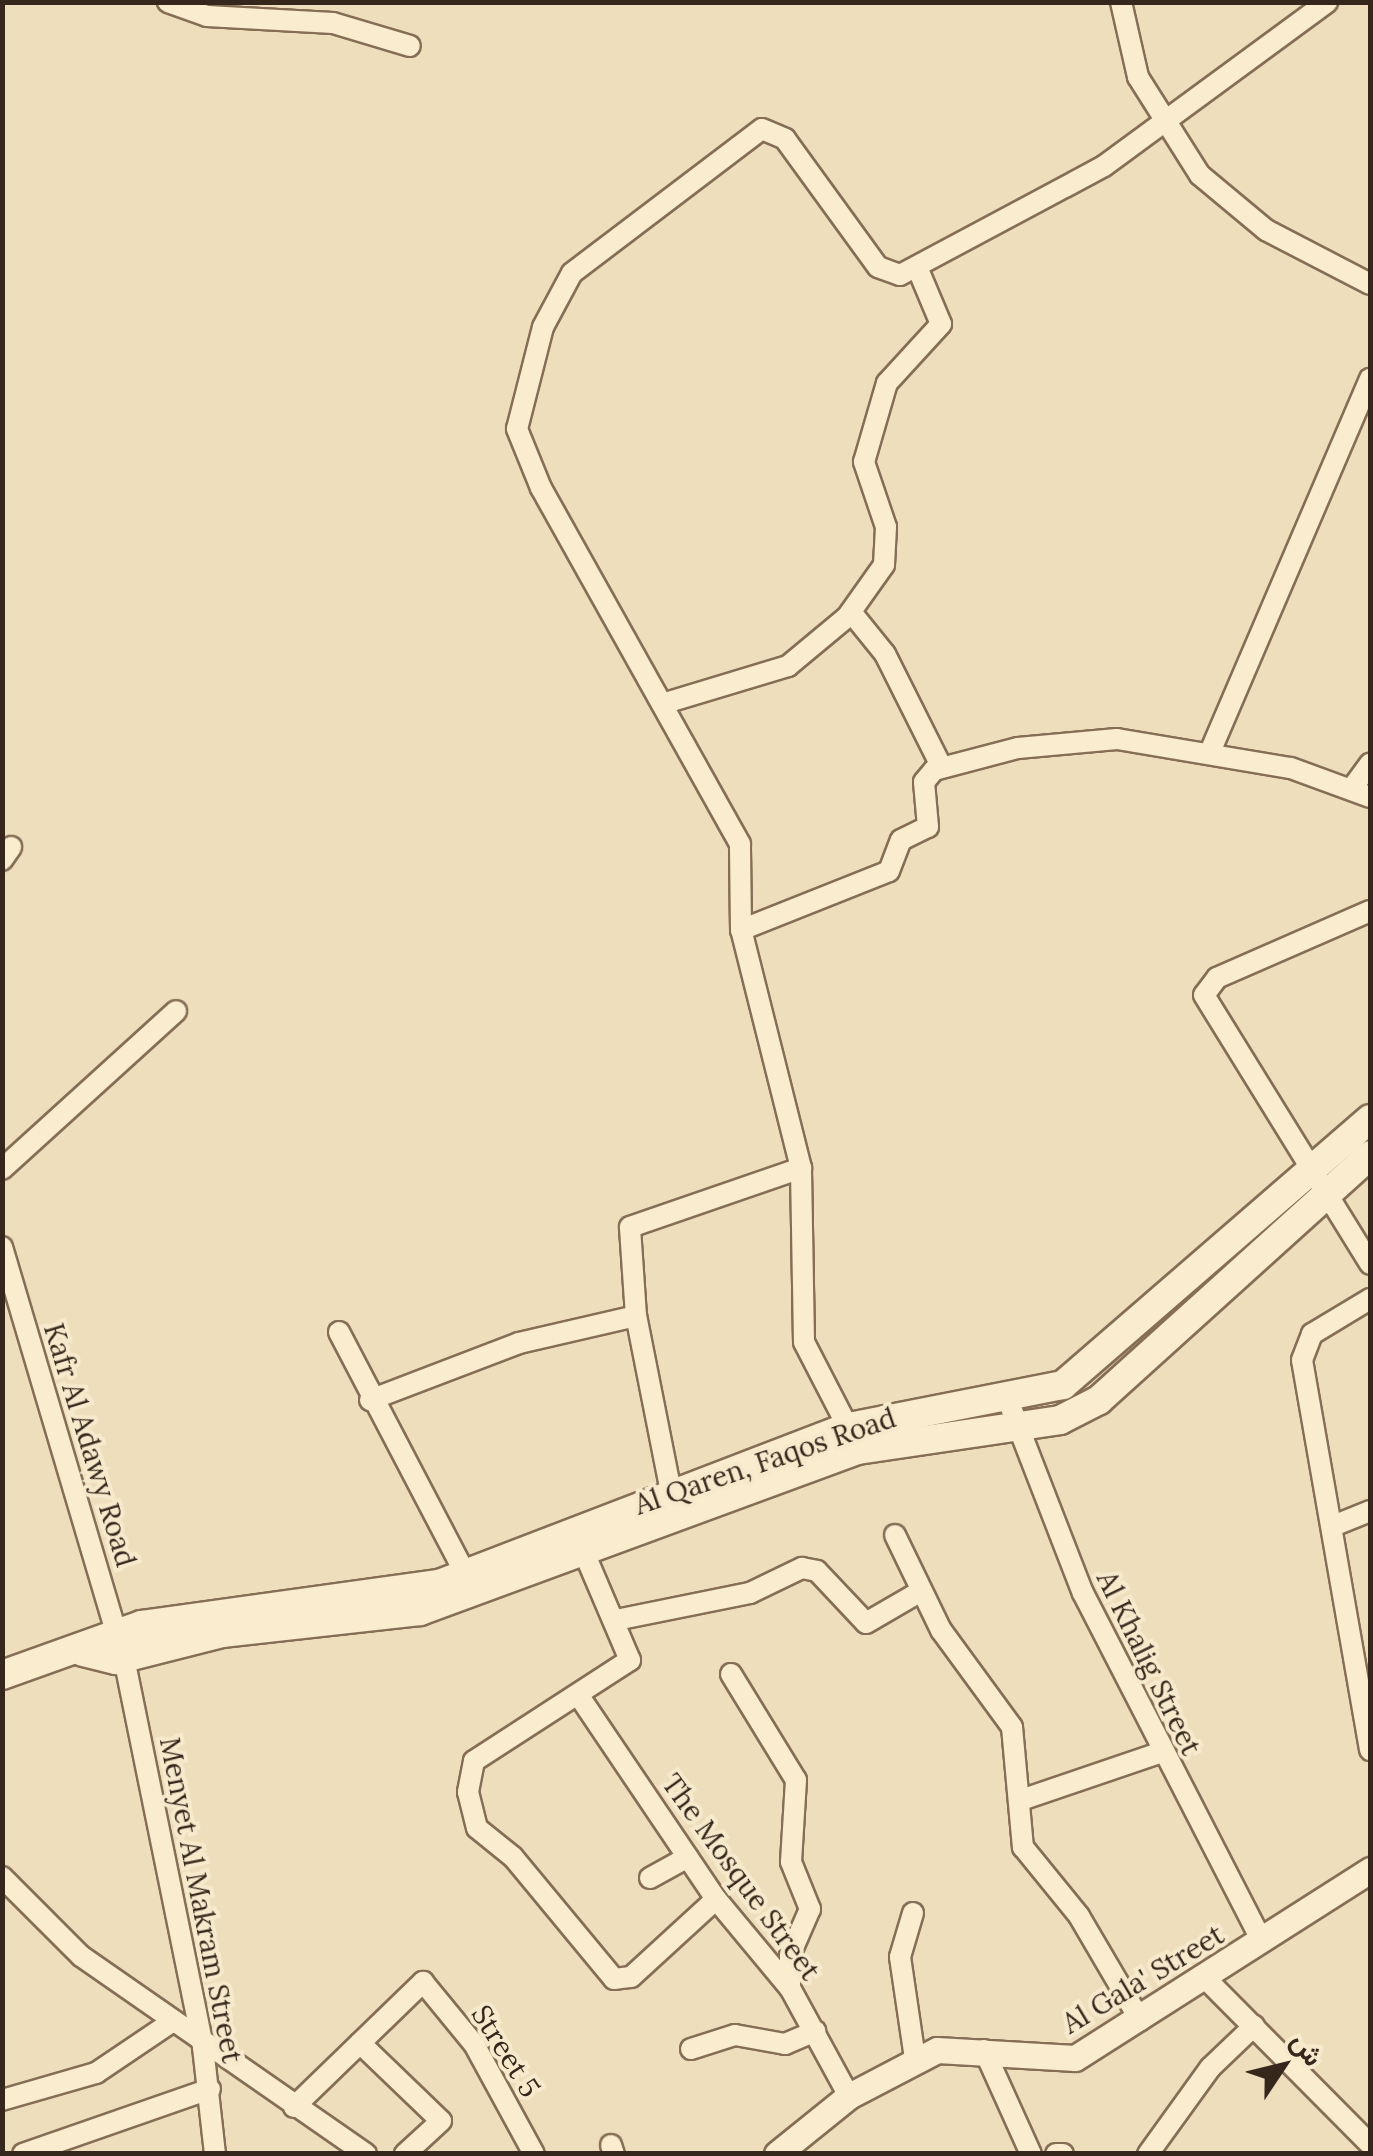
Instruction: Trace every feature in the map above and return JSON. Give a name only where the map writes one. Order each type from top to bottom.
[{"type":"main road","name":"Al Qaren, Faqos Road","points":[[854,1439],[1016,1428],[1099,1400],[1324,1183],[1370,1120]]},
{"type":"main road","name":"Al Qaren, Faqos Road","points":[[120,1645],[244,1607],[384,1597],[466,1575],[854,1439],[1063,1385],[1096,1365],[1324,1183],[1370,1155]]},
{"type":"main road","name":"Al Qaren, Faqos Road","points":[[2,1674],[120,1645],[420,1611],[583,1550],[609,1526],[670,1492],[735,1481]]},
{"type":"street","points":[[168,2],[207,16],[333,23],[410,46]]},
{"type":"street","points":[[1121,2],[1158,118],[1233,206],[1370,284]]},
{"type":"street","points":[[854,1439],[804,1342],[802,1168],[741,930],[740,844],[517,429],[554,298],[572,273],[762,129],[785,139],[878,268],[900,274],[1090,175],[1158,118],[1327,2]]},
{"type":"street","points":[[662,704],[788,666],[851,612],[888,554],[864,462],[886,382],[941,324],[918,267]]},
{"type":"street","points":[[1210,752],[1370,379]]},
{"type":"street","points":[[851,612],[885,654],[941,766]]},
{"type":"street","points":[[741,930],[889,871],[897,845],[928,827],[924,782],[941,766],[1096,738],[1210,752],[1362,792],[1370,764]]},
{"type":"street","points":[[1370,911],[1205,988],[1230,1044],[1324,1183],[1370,1264]]},
{"type":"street","points":[[2,1169],[176,1010]]},
{"type":"street","points":[[670,1492],[636,1316],[628,1234],[634,1222],[802,1168]]},
{"type":"street","name":"Kafr Al Adawy Road","points":[[2,1247],[120,1645]]},
{"type":"street","points":[[1370,1300],[1312,1334],[1302,1350],[1370,1750]]},
{"type":"street","points":[[370,1400],[519,1343],[636,1316]]},
{"type":"street","points":[[339,1332],[370,1400],[466,1575]]},
{"type":"street","name":"Al Khalig Street","points":[[1008,1400],[1016,1428],[1162,1752],[1262,1941]]},
{"type":"street","points":[[1334,1526],[1370,1511]]},
{"type":"street","points":[[895,1535],[921,1591],[1012,1727],[1030,1861],[1079,1916],[1140,2020]]},
{"type":"street","points":[[583,1550],[616,1620],[628,1665],[474,1762],[468,1792],[482,1838],[512,1856],[614,1979],[631,1977],[716,1899]]},
{"type":"street","points":[[616,1620],[750,1592],[802,1568],[817,1571],[866,1623],[921,1591]]},
{"type":"street","name":"Menyet Al Makram Street","points":[[120,1645],[204,2047],[214,2154]]},
{"type":"street","points":[[731,1674],[796,1780],[792,1862],[810,1909],[790,1956],[790,1988]]},
{"type":"street","name":"The Mosque Street","points":[[579,1696],[716,1899],[790,1988],[849,2096]]},
{"type":"street","points":[[1021,1800],[1162,1752]]},
{"type":"street","points":[[650,1878],[688,1857]]},
{"type":"street","name":"Al Gala' Street","points":[[777,2154],[849,2096],[915,2058],[984,2050],[1075,2058],[1206,1979],[1370,1870]]},
{"type":"street","points":[[2,1878],[81,1956],[204,2047],[366,2154]]},
{"type":"street","points":[[912,1914],[900,1957],[915,2058]]},
{"type":"street","points":[[1206,1979],[1370,2144]]},
{"type":"street","name":"Street 5","points":[[360,2043],[424,1982],[474,2044],[534,2154]]},
{"type":"street","points":[[2,2100],[96,2073],[170,2023]]},
{"type":"street","points":[[1148,2154],[1210,2068],[1254,2026]]},
{"type":"street","points":[[691,2050],[734,2035],[785,2044],[815,2031]]},
{"type":"street","points":[[294,2106],[360,2043],[441,2121],[406,2154]]},
{"type":"street","points":[[984,2050],[1031,2154]]},
{"type":"street","points":[[23,2154],[210,2090]]}]
